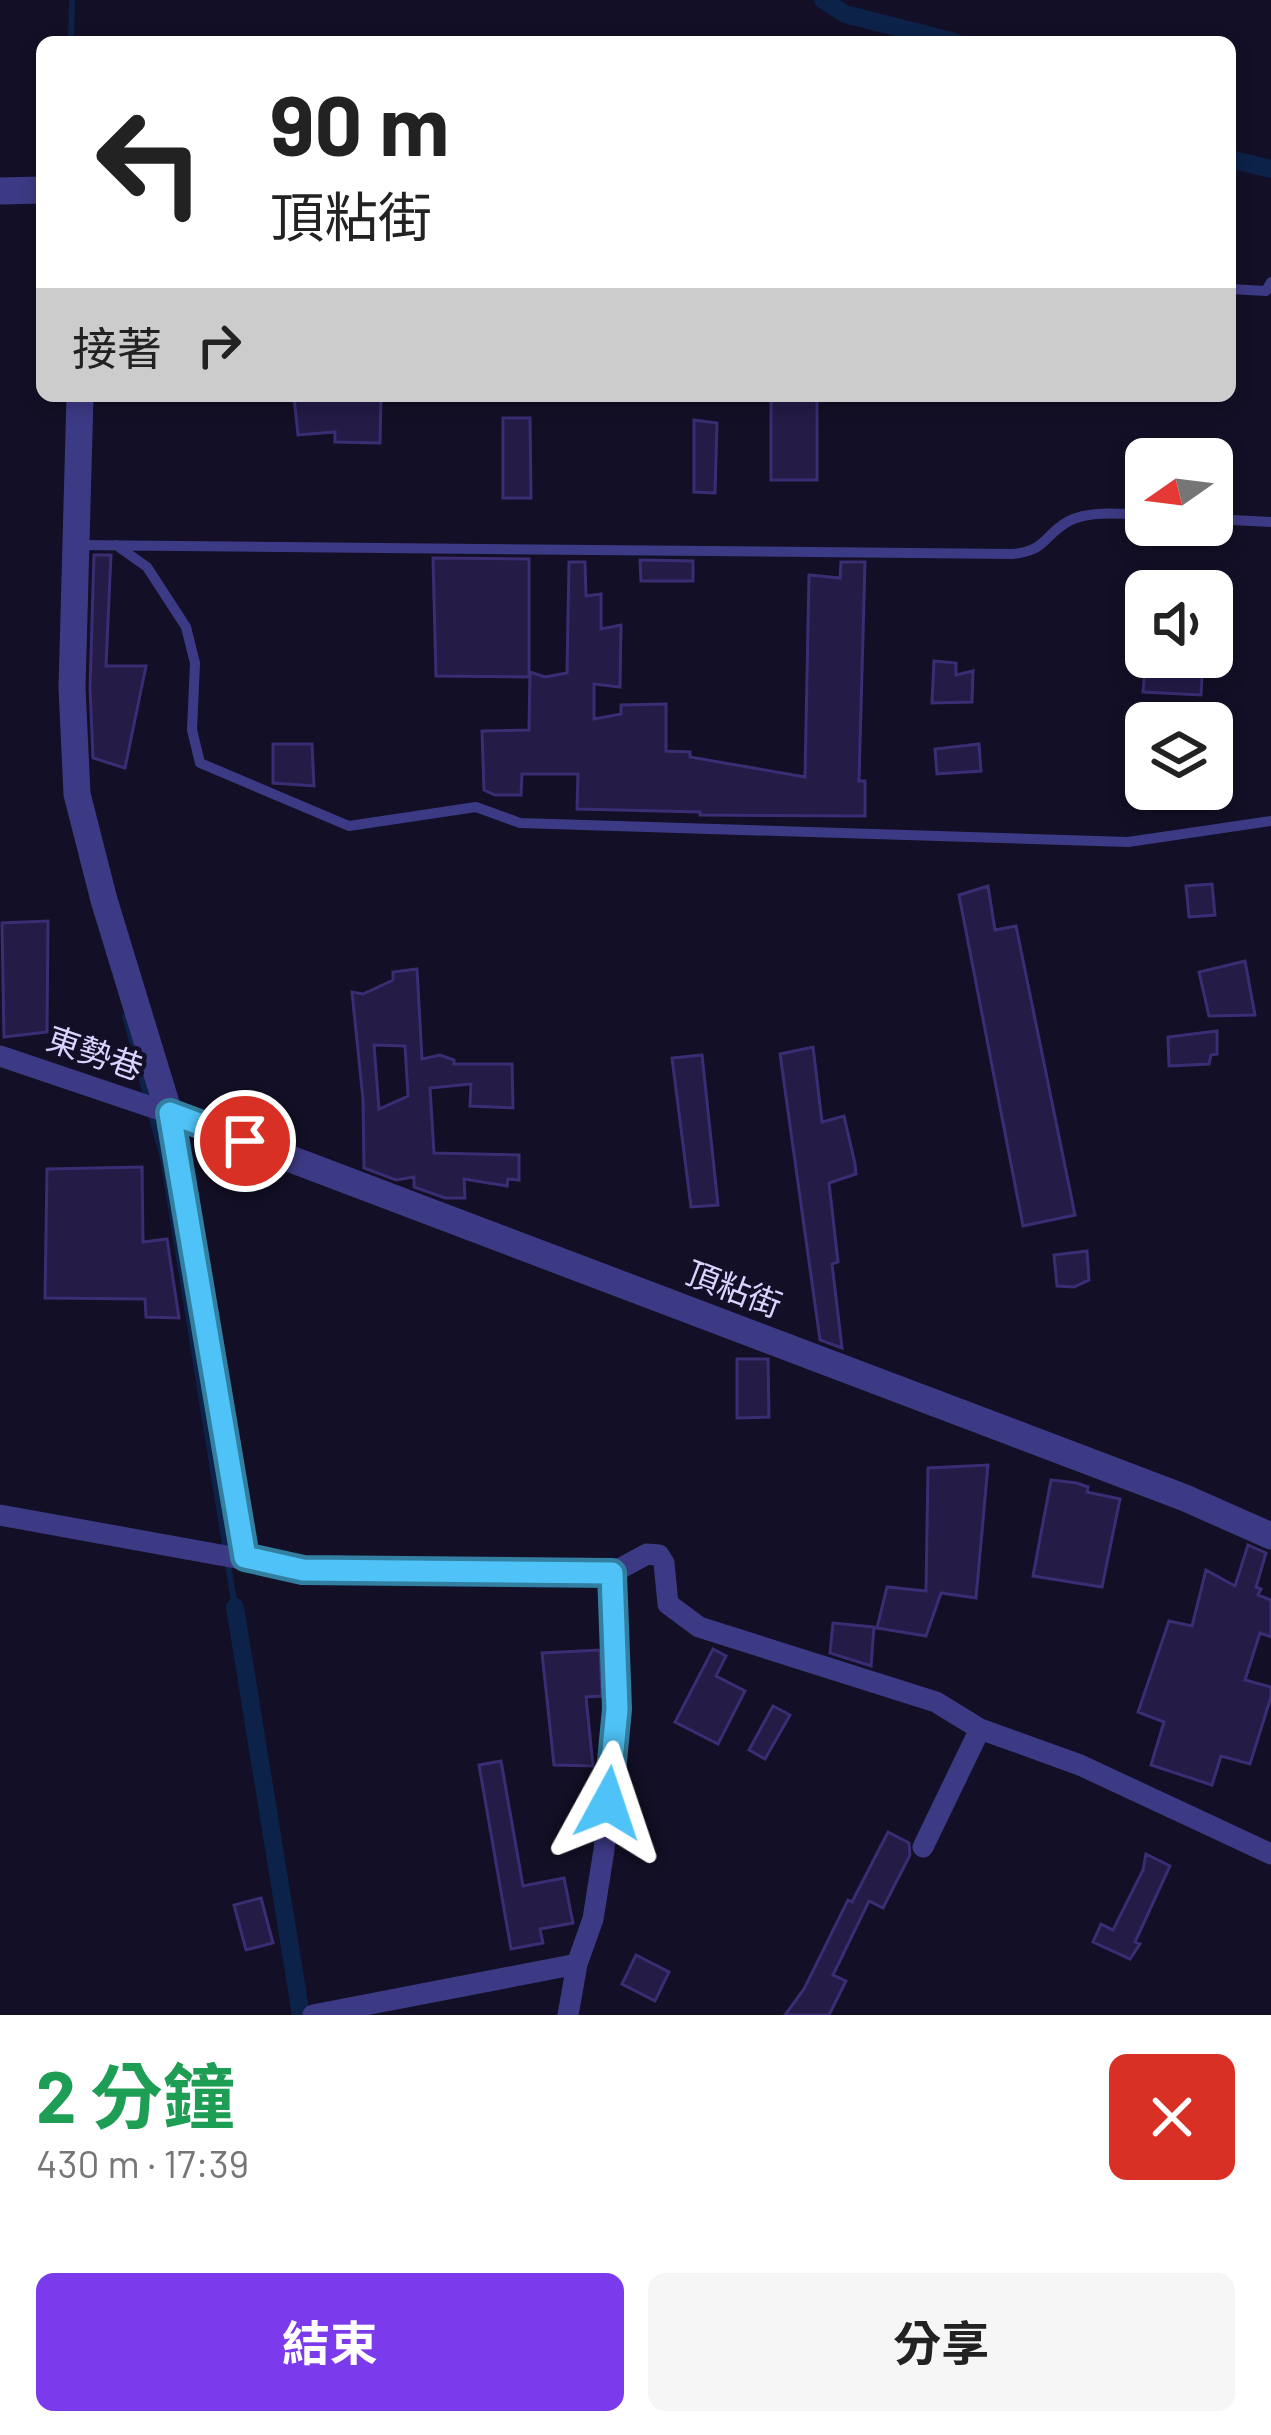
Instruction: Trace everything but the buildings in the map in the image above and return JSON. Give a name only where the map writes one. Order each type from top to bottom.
[{"type":"street","points":[[0,190],[36,190]]},
{"type":"street","points":[[80,402],[72,688],[77,794],[170,1113]]},
{"type":"street","name":"東勢巷","points":[[0,1056],[170,1113]]},
{"type":"street","name":"頂粘街","points":[[170,1113],[1183,1497],[1271,1536]]},
{"type":"street","points":[[0,1515],[303,1570],[612,1573],[647,1554],[659,1555],[668,1604],[699,1628],[936,1702],[980,1729],[1080,1765],[1271,1854]]},
{"type":"street","points":[[568,2015],[593,1919],[617,1709],[612,1573]]},
{"type":"street","points":[[923,1846],[980,1729]]},
{"type":"street","points":[[313,2015],[578,1964]]},
{"type":"lane","points":[[1236,289],[1266,291],[1271,282]]},
{"type":"lane","points":[[75,545],[1013,554],[1035,551],[1076,518],[1125,516]]},
{"type":"lane","points":[[1233,520],[1271,521]]},
{"type":"lane","points":[[116,545],[147,567],[186,627],[195,663],[192,730],[200,763],[349,826],[476,807],[520,823],[1128,842],[1271,820]]},
{"type":"lane","points":[[170,1113],[245,1557]]},
{"type":"waterway","points":[[71,36],[72,0]]},
{"type":"waterway","points":[[823,0],[845,14],[931,36]]},
{"type":"waterway","points":[[1236,160],[1271,169]]},
{"type":"waterway","points":[[125,1016],[148,1102]]},
{"type":"waterway","points":[[151,1115],[163,1158],[226,1551]]},
{"type":"waterway","points":[[228,1564],[235,1607]]},
{"type":"waterway","points":[[235,1607],[301,2015]]},
{"type":"route","points":[[245,1141],[170,1113],[245,1557],[303,1570],[612,1573],[617,1709],[608,1803]]}]
